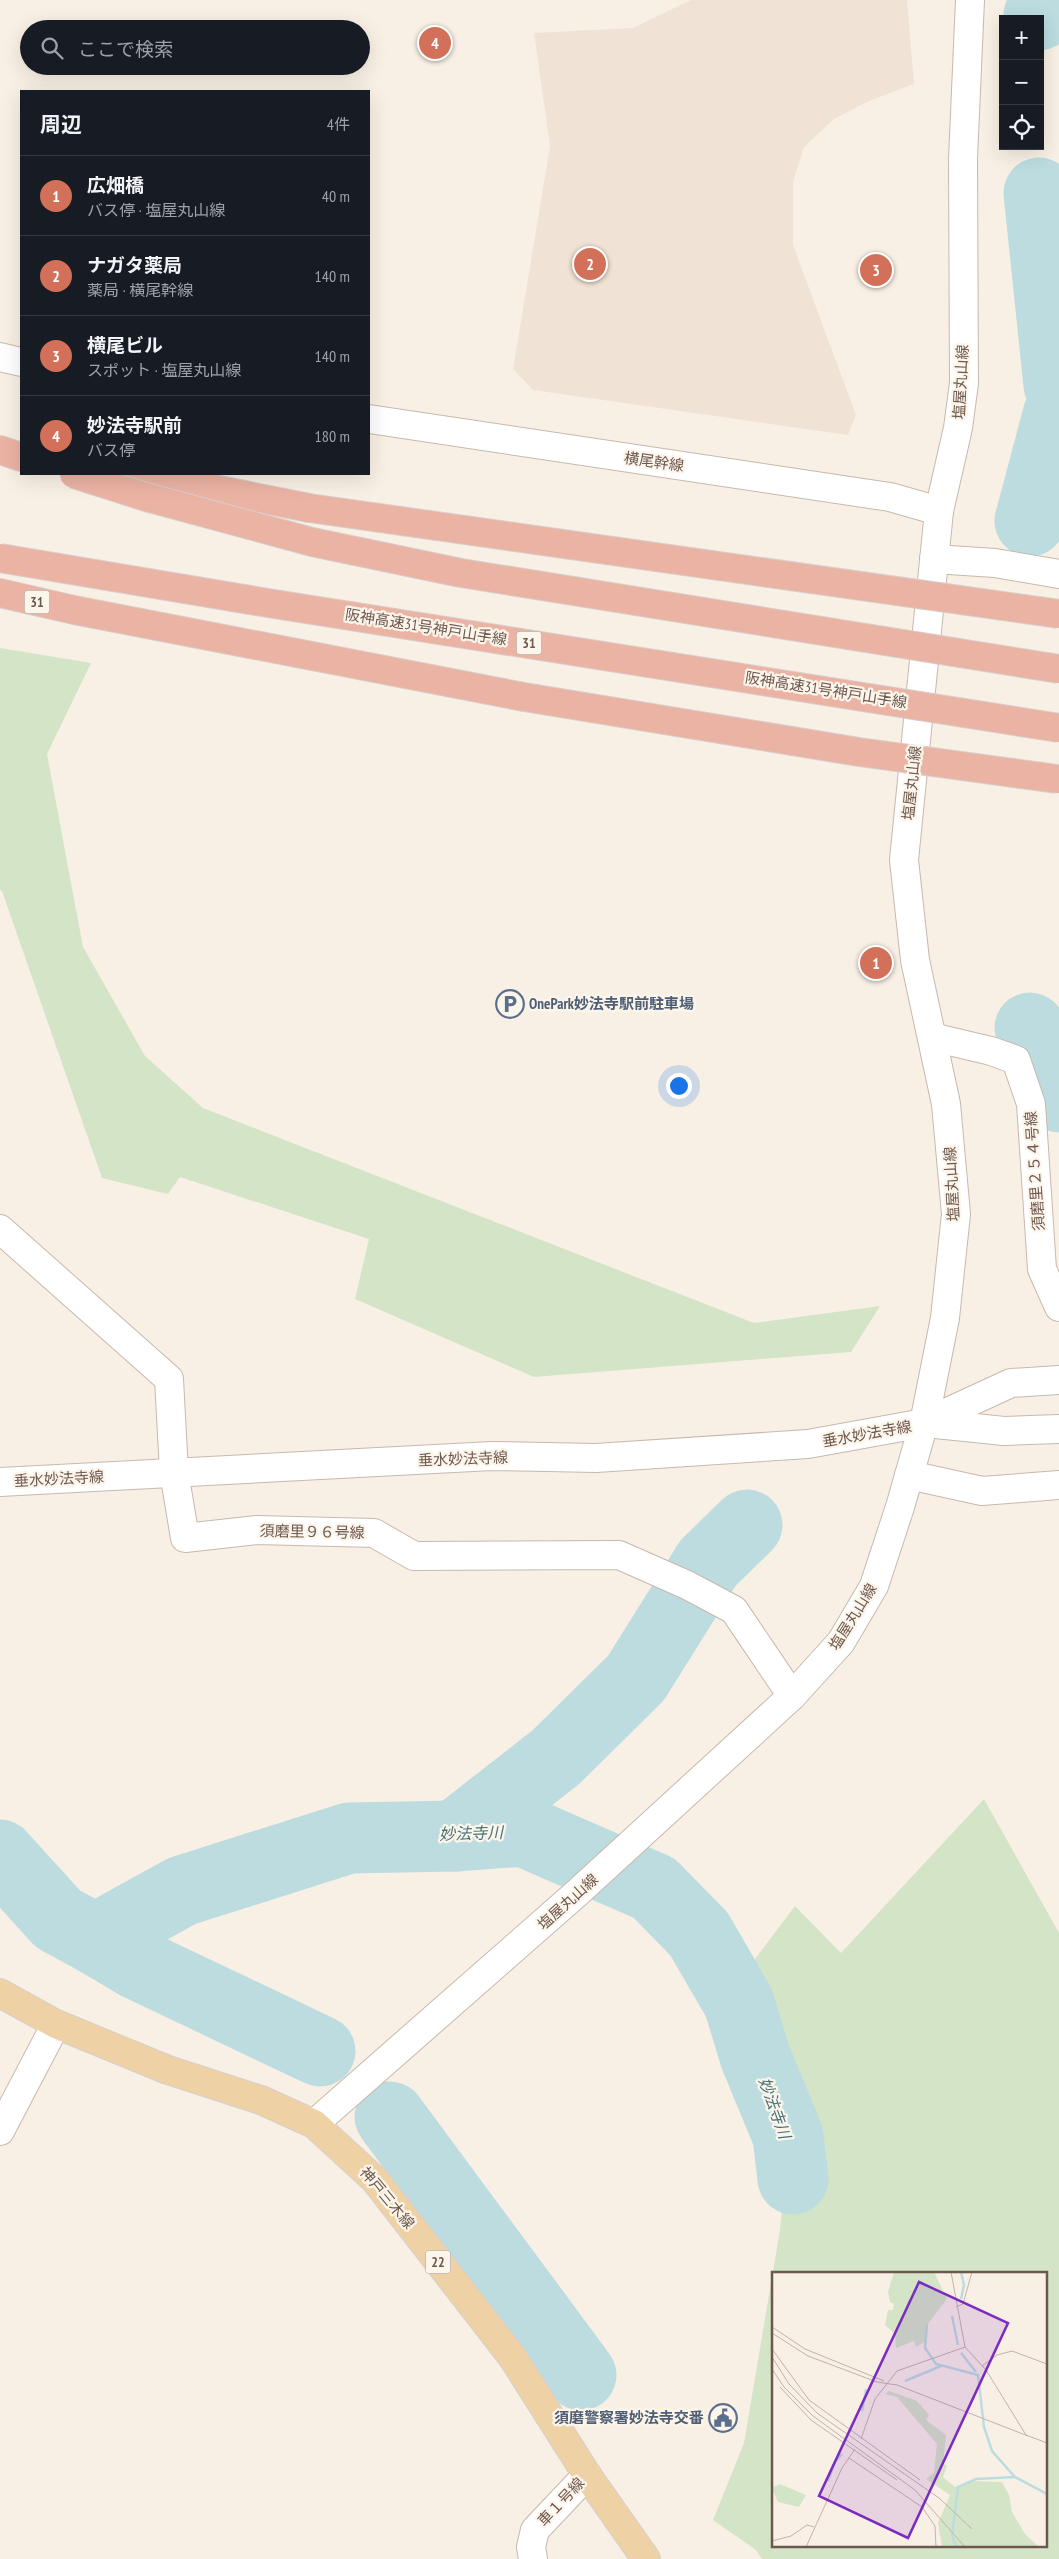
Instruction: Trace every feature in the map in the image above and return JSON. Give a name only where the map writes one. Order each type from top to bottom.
[{"type":"highway","points":[[0,448],[20,450]]},
{"type":"highway","points":[[0,448],[20,457]]},
{"type":"highway","points":[[77,475],[146,497],[312,542],[461,573],[1059,669]]},
{"type":"highway","points":[[145,475],[309,508],[1059,614]]},
{"type":"highway","name":"阪神高速31号神戸山手線","points":[[0,558],[1059,728]]},
{"type":"highway","name":"31","points":[[0,593],[74,610],[524,697],[859,752],[1058,779]]},
{"type":"main road","name":"神戸三木線","points":[[0,1993],[56,2024],[168,2070],[261,2100],[314,2124],[375,2180],[513,2358],[587,2475],[642,2553]]},
{"type":"street","name":"塩屋丸山線","points":[[314,2124],[649,1829],[792,1696],[841,1642],[874,1586],[909,1475],[924,1423],[945,1318],[956,1214],[946,1104],[915,960],[904,860],[939,511],[958,428],[964,383],[963,159],[970,0]]},
{"type":"street","points":[[0,357],[20,362]]},
{"type":"street","name":"横尾幹線","points":[[370,419],[890,497],[939,511]]},
{"type":"street","points":[[934,559],[994,563],[1059,574]]},
{"type":"street","name":"須磨里２５４号線","points":[[932,1037],[982,1049],[1016,1060],[1031,1104],[1042,1269],[1059,1307]]},
{"type":"street","name":"須磨里９６号線","points":[[0,1229],[169,1379],[174,1472],[184,1538],[257,1530],[374,1532],[414,1556],[619,1555],[687,1585],[734,1610],[792,1696]]},
{"type":"street","name":"垂水妙法寺線","points":[[0,1482],[492,1456],[596,1458],[826,1442],[924,1423],[1011,1383],[1059,1380]]},
{"type":"street","name":"垂水妙法寺線","points":[[924,1423],[1004,1431],[1059,1429]]},
{"type":"street","points":[[909,1475],[982,1491],[1059,1485]]},
{"type":"street","points":[[0,2131],[56,2024]]},
{"type":"street","name":"車１号線","points":[[533,2559],[531,2546],[535,2530],[587,2475]]},
{"type":"shaded area","points":[[691,0],[907,0],[914,84],[869,101],[834,119],[804,147],[793,182],[793,245],[856,415],[848,435],[533,390],[513,369],[550,146],[534,33],[633,28]]},
{"type":"green space","points":[[0,648],[91,663],[47,754],[83,947],[145,1056],[203,1108],[754,1323],[880,1306],[851,1352],[534,1377],[355,1299],[369,1239],[180,1177],[168,1194],[102,1178],[2,891],[0,890]]},
{"type":"green space","points":[[984,1799],[1059,1933],[1059,2559],[762,2559],[756,2550],[713,2520],[744,2443],[772,2277],[772,2546],[1046,2546],[1046,2272],[773,2272],[780,2230],[787,2156],[718,2008],[795,1906],[841,1953]]},
{"type":"waterway","points":[[1039,15],[1051,0]]},
{"type":"waterway","points":[[1039,193],[1059,385]]},
{"type":"waterway","points":[[1030,521],[1059,412]]},
{"type":"waterway","points":[[1030,1028],[1059,1097]]},
{"type":"waterway","points":[[455,1836],[556,1757],[636,1678],[708,1563],[747,1525]]},
{"type":"waterway","name":"妙法寺川","points":[[0,1855],[58,1919],[95,1939],[182,1891],[349,1838],[455,1836],[523,1831],[654,1888],[699,1934],[739,2003],[755,2056],[788,2136],[793,2179]]},
{"type":"waterway","points":[[95,1939],[137,1964],[320,2051]]},
{"type":"waterway","points":[[390,2117],[581,2375]]},
{"type":"place","name":"妙法寺駅前","points":[[435,43]]},
{"type":"place","name":"ナガタ薬局","points":[[590,264]]},
{"type":"place","name":"横尾ビル","points":[[876,270]]},
{"type":"place","name":"広畑橋","points":[[876,963]]},
{"type":"place","name":"OnePark妙法寺駅前駐車場","points":[[510,1004]]},
{"type":"place","name":"須磨警察署妙法寺交番","points":[[723,2418]]}]
